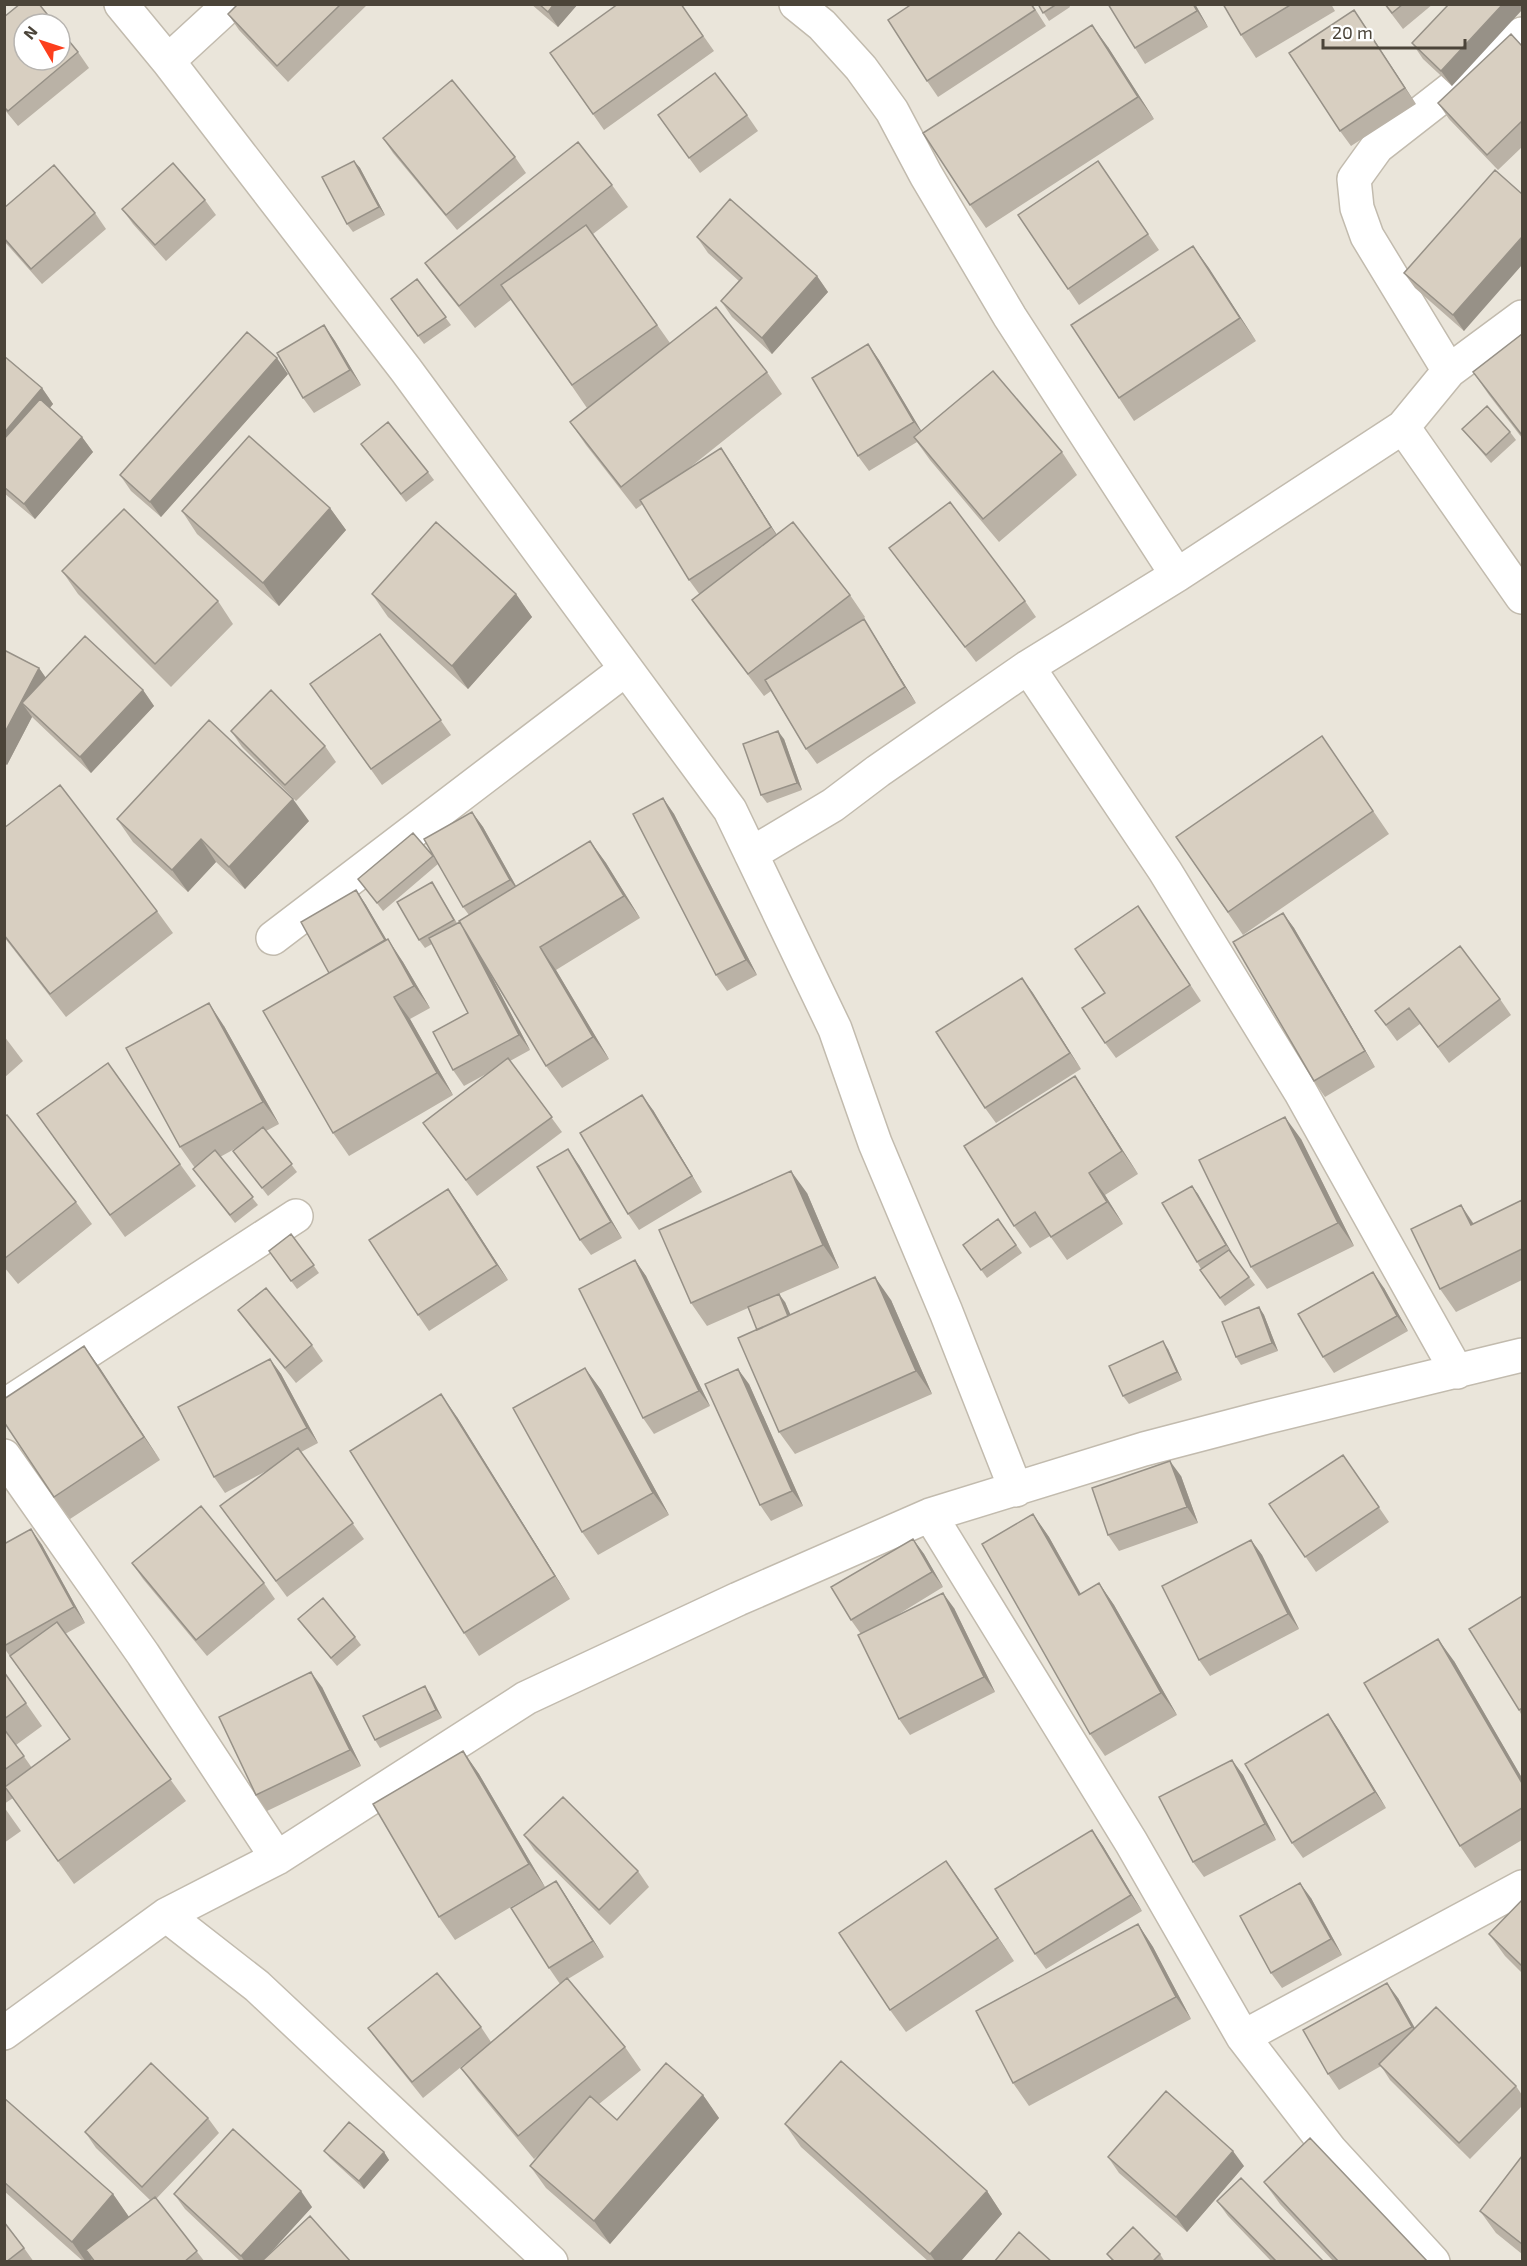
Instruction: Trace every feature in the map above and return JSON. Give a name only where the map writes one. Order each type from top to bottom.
[{"type":"street","points":[[121,4],[406,370],[730,810],[835,1029],[874,1143],[946,1312],[1016,1490]]},
{"type":"street","points":[[168,62],[230,4]]},
{"type":"street","points":[[796,4],[822,25],[861,68],[892,111],[926,175],[1010,317],[1177,575]]},
{"type":"street","points":[[1449,370],[1367,237],[1357,208],[1354,179],[1377,147],[1522,34]]},
{"type":"street","points":[[751,854],[857,788],[1028,667],[1177,575],[1403,427],[1449,370],[1522,317]]},
{"type":"street","points":[[1403,427],[1522,597]]},
{"type":"street","points":[[1028,667],[1165,871],[1300,1091],[1457,1372]]},
{"type":"street","points":[[273,938],[626,669]]},
{"type":"street","points":[[4,1406],[296,1216]]},
{"type":"street","points":[[4,2033],[166,1915],[277,1858],[526,1698],[738,1599],[930,1515],[1144,1449],[1522,1355]]},
{"type":"street","points":[[4,1456],[143,1654],[277,1858]]},
{"type":"street","points":[[930,1515],[1131,1842],[1243,2037],[1331,2151],[1433,2262]]},
{"type":"street","points":[[1243,2037],[1522,1887]]},
{"type":"street","points":[[166,1915],[257,1986],[551,2262]]},
{"type":"shaded area","points":[[5,5],[1522,5],[1522,2261],[5,2261]]},
{"type":"building","points":[[20,4],[39,4],[45,12],[12,12],[12,72],[54,72],[8,111],[4,107],[4,17]]},
{"type":"building","points":[[238,4],[341,4],[277,66],[228,14]]},
{"type":"building","points":[[539,4],[554,4],[548,12]]},
{"type":"building","points":[[618,4],[681,4],[703,36],[593,114],[550,53]]},
{"type":"building","points":[[912,4],[1031,4],[1035,10],[927,81],[888,20]]},
{"type":"building","points":[[1038,4],[1057,4],[1043,13]]},
{"type":"building","points":[[1108,4],[1193,4],[1197,11],[1135,48]]},
{"type":"building","points":[[1223,4],[1292,4],[1241,35]]},
{"type":"building","points":[[1385,4],[1403,4],[1392,13]]},
{"type":"building","points":[[1449,4],[1503,4],[1441,71],[1412,43]]},
{"type":"building","points":[[1354,10],[1405,88],[1340,131],[1289,53]]},
{"type":"building","points":[[1092,25],[1138,97],[970,205],[923,133]]},
{"type":"building","points":[[1511,34],[1522,46],[1522,121],[1487,155],[1438,103]]},
{"type":"building","points":[[72,45],[78,52],[72,57]]},
{"type":"building","points":[[715,73],[747,115],[689,158],[658,115]]},
{"type":"building","points":[[452,80],[515,157],[446,215],[383,138]]},
{"type":"building","points":[[578,142],[612,185],[459,306],[425,263]]},
{"type":"building","points":[[354,161],[379,207],[347,224],[322,177]]},
{"type":"building","points":[[1098,161],[1148,234],[1068,289],[1018,215]]},
{"type":"building","points":[[173,163],[205,200],[155,245],[122,209]]},
{"type":"building","points":[[54,165],[95,213],[31,269],[4,238],[4,208]]},
{"type":"building","points":[[1495,170],[1522,194],[1522,237],[1453,315],[1404,273]]},
{"type":"building","points":[[730,199],[817,276],[762,338],[721,301],[742,278],[697,237]]},
{"type":"building","points":[[586,225],[657,325],[572,385],[501,285]]},
{"type":"building","points":[[1193,246],[1240,318],[1119,398],[1071,325]]},
{"type":"building","points":[[417,279],[446,317],[418,336],[391,299]]},
{"type":"building","points":[[716,307],[767,372],[621,487],[570,422]]},
{"type":"building","points":[[324,325],[350,370],[303,398],[277,353]]},
{"type":"building","points":[[247,332],[277,358],[150,502],[120,475]]},
{"type":"building","points":[[1522,334],[1522,435],[1473,372]]},
{"type":"building","points":[[868,344],[914,422],[858,456],[812,378]]},
{"type":"building","points":[[4,356],[42,388],[4,433]]},
{"type":"building","points":[[993,371],[1062,452],[983,519],[914,437]]},
{"type":"building","points":[[40,399],[82,437],[24,504],[4,487],[4,439]]},
{"type":"building","points":[[1487,406],[1510,432],[1486,455],[1462,429]]},
{"type":"building","points":[[388,422],[428,472],[401,494],[361,444]]},
{"type":"building","points":[[249,436],[330,508],[263,583],[182,511]]},
{"type":"building","points":[[721,448],[771,527],[689,580],[640,500]]},
{"type":"building","points":[[950,502],[1025,601],[965,647],[889,548]]},
{"type":"building","points":[[124,509],[218,601],[155,664],[62,571]]},
{"type":"building","points":[[436,522],[516,594],[452,666],[372,594]]},
{"type":"building","points":[[793,522],[850,595],[748,674],[692,600]]},
{"type":"building","points":[[864,619],[905,687],[806,749],[765,680]]},
{"type":"building","points":[[380,634],[441,720],[371,769],[310,684]]},
{"type":"building","points":[[85,636],[143,690],[80,757],[22,703]]},
{"type":"building","points":[[4,650],[39,668],[4,734]]},
{"type":"building","points":[[271,690],[325,746],[285,785],[231,731]]},
{"type":"building","points":[[209,720],[293,799],[229,867],[201,839],[172,870],[117,819]]},
{"type":"building","points":[[778,731],[797,783],[761,795],[743,744]]},
{"type":"building","points":[[1322,736],[1373,811],[1228,912],[1176,837]]},
{"type":"building","points":[[60,785],[157,911],[50,994],[4,935],[4,828]]},
{"type":"building","points":[[663,798],[746,960],[716,975],[633,814]]},
{"type":"building","points":[[472,812],[510,880],[463,907],[424,839]]},
{"type":"building","points":[[413,833],[433,856],[377,903],[358,879]]},
{"type":"building","points":[[590,841],[624,896],[540,947],[593,1037],[546,1066],[459,921]]},
{"type":"building","points":[[432,882],[454,920],[419,940],[397,902]]},
{"type":"building","points":[[356,890],[385,940],[329,973],[301,922]]},
{"type":"building","points":[[1138,906],[1190,985],[1105,1043],[1082,1008],[1105,993],[1075,949]]},
{"type":"building","points":[[1283,913],[1365,1051],[1314,1081],[1233,942]]},
{"type":"building","points":[[460,922],[519,1035],[453,1070],[433,1032],[468,1013],[429,938]]},
{"type":"building","points":[[388,939],[414,986],[394,997],[437,1073],[333,1133],[263,1011]]},
{"type":"building","points":[[1460,946],[1500,999],[1438,1047],[1409,1008],[1386,1025],[1375,1011]]},
{"type":"building","points":[[1022,978],[1070,1053],[985,1108],[936,1032]]},
{"type":"building","points":[[209,1003],[263,1102],[180,1147],[126,1048]]},
{"type":"building","points":[[508,1058],[552,1117],[466,1180],[423,1123]]},
{"type":"building","points":[[108,1063],[180,1164],[110,1215],[37,1114]]},
{"type":"building","points":[[1075,1076],[1122,1151],[1089,1173],[1107,1202],[1051,1237],[1035,1212],[1014,1226],[964,1146]]},
{"type":"building","points":[[642,1095],[692,1176],[628,1214],[580,1133]]},
{"type":"building","points":[[7,1115],[76,1202],[4,1259],[4,1117]]},
{"type":"building","points":[[1285,1117],[1338,1223],[1251,1267],[1199,1160]]},
{"type":"building","points":[[263,1127],[292,1164],[262,1188],[233,1151]]},
{"type":"building","points":[[568,1149],[611,1222],[580,1240],[537,1167]]},
{"type":"building","points":[[215,1150],[253,1197],[230,1215],[193,1169]]},
{"type":"building","points":[[791,1171],[823,1245],[691,1303],[659,1230]]},
{"type":"building","points":[[1192,1186],[1226,1245],[1197,1262],[1162,1203]]},
{"type":"building","points":[[448,1189],[497,1265],[418,1315],[369,1240]]},
{"type":"building","points":[[1522,1200],[1522,1249],[1440,1289],[1411,1229],[1461,1205],[1471,1225]]},
{"type":"building","points":[[998,1219],[1016,1245],[981,1270],[963,1245]]},
{"type":"building","points":[[291,1234],[314,1265],[291,1281],[269,1251]]},
{"type":"building","points":[[1229,1250],[1249,1277],[1220,1298],[1200,1270]]},
{"type":"building","points":[[635,1260],[699,1391],[643,1418],[579,1289]]},
{"type":"building","points":[[1373,1272],[1397,1316],[1323,1357],[1298,1314]]},
{"type":"building","points":[[875,1277],[916,1371],[779,1432],[738,1338]]},
{"type":"building","points":[[266,1288],[312,1345],[285,1368],[238,1310]]},
{"type":"building","points":[[779,1294],[788,1316],[757,1330],[748,1307]]},
{"type":"building","points":[[1259,1307],[1272,1343],[1236,1357],[1222,1322]]},
{"type":"building","points":[[1163,1341],[1177,1372],[1123,1396],[1109,1366]]},
{"type":"building","points":[[84,1346],[144,1437],[54,1497],[4,1422],[4,1399]]},
{"type":"building","points":[[270,1359],[307,1428],[214,1477],[178,1407]]},
{"type":"building","points":[[585,1368],[653,1493],[582,1532],[513,1408]]},
{"type":"building","points":[[738,1369],[792,1491],[760,1505],[705,1384]]},
{"type":"building","points":[[441,1394],[555,1576],[464,1633],[350,1451]]},
{"type":"building","points":[[298,1448],[353,1523],[276,1581],[220,1506]]},
{"type":"building","points":[[1343,1455],[1379,1507],[1305,1557],[1269,1504]]},
{"type":"building","points":[[1170,1461],[1187,1507],[1108,1535],[1092,1488]]},
{"type":"building","points":[[201,1506],[264,1583],[196,1640],[132,1563]]},
{"type":"building","points":[[1033,1514],[1079,1595],[1099,1583],[1161,1693],[1090,1734],[982,1544]]},
{"type":"building","points":[[31,1529],[74,1607],[4,1646],[4,1544]]},
{"type":"building","points":[[913,1539],[932,1572],[851,1620],[831,1587]]},
{"type":"building","points":[[1251,1540],[1288,1614],[1199,1660],[1162,1586]]},
{"type":"building","points":[[943,1593],[984,1677],[899,1719],[858,1635]]},
{"type":"building","points":[[1522,1596],[1522,1708],[1519,1710],[1469,1629]]},
{"type":"building","points":[[323,1598],[355,1637],[331,1658],[298,1619]]},
{"type":"building","points":[[57,1622],[171,1779],[58,1861],[5,1787],[70,1739],[10,1656]]},
{"type":"building","points":[[1438,1639],[1522,1783],[1522,1808],[1460,1846],[1364,1683]]},
{"type":"building","points":[[4,1672],[26,1703],[4,1719]]},
{"type":"building","points":[[311,1672],[350,1750],[256,1795],[219,1717]]},
{"type":"building","points":[[425,1686],[436,1710],[375,1740],[363,1716]]},
{"type":"building","points":[[1328,1714],[1375,1792],[1292,1843],[1245,1764]]},
{"type":"building","points":[[4,1729],[24,1756],[4,1770]]},
{"type":"building","points":[[463,1751],[529,1864],[439,1917],[373,1804]]},
{"type":"building","points":[[1232,1760],[1265,1824],[1193,1862],[1159,1797]]},
{"type":"building","points":[[563,1797],[638,1871],[599,1910],[524,1835]]},
{"type":"building","points":[[1092,1830],[1131,1895],[1035,1954],[995,1889]]},
{"type":"building","points":[[946,1861],[998,1938],[890,2010],[839,1933]]},
{"type":"building","points":[[556,1881],[593,1941],[549,1968],[511,1908]]},
{"type":"building","points":[[1300,1883],[1331,1939],[1271,1973],[1240,1916]]},
{"type":"building","points":[[1522,1900],[1522,1966],[1489,1934]]},
{"type":"building","points":[[1138,1924],[1176,1997],[1013,2083],[976,2011]]},
{"type":"building","points":[[437,1973],[481,2027],[412,2082],[368,2028]]},
{"type":"building","points":[[567,1978],[625,2047],[518,2136],[461,2068]]},
{"type":"building","points":[[1387,1983],[1412,2027],[1328,2074],[1303,2030]]},
{"type":"building","points":[[1436,2007],[1516,2086],[1459,2143],[1379,2064]]},
{"type":"building","points":[[841,2061],[987,2191],[930,2254],[785,2124]]},
{"type":"building","points":[[151,2063],[208,2118],[142,2187],[85,2132]]},
{"type":"building","points":[[666,2063],[703,2095],[594,2221],[530,2166],[590,2096],[617,2120]]},
{"type":"building","points":[[1166,2091],[1233,2151],[1176,2217],[1108,2157]]},
{"type":"building","points":[[4,2098],[113,2194],[72,2242],[4,2182]]},
{"type":"building","points":[[349,2122],[384,2152],[359,2181],[324,2151]]},
{"type":"building","points":[[233,2129],[301,2191],[241,2256],[174,2194]]},
{"type":"building","points":[[1310,2138],[1428,2262],[1339,2262],[1264,2182]]},
{"type":"building","points":[[1522,2156],[1522,2244],[1480,2211]]},
{"type":"building","points":[[1241,2178],[1324,2262],[1277,2262],[1217,2201]]},
{"type":"building","points":[[155,2197],[197,2251],[184,2262],[95,2262],[86,2250]]},
{"type":"building","points":[[310,2216],[351,2262],[261,2262]]},
{"type":"building","points":[[4,2222],[24,2248],[6,2262],[4,2262]]},
{"type":"building","points":[[1133,2227],[1160,2254],[1152,2262],[1115,2262],[1107,2254]]},
{"type":"building","points":[[1019,2232],[1052,2262],[994,2262]]}]
